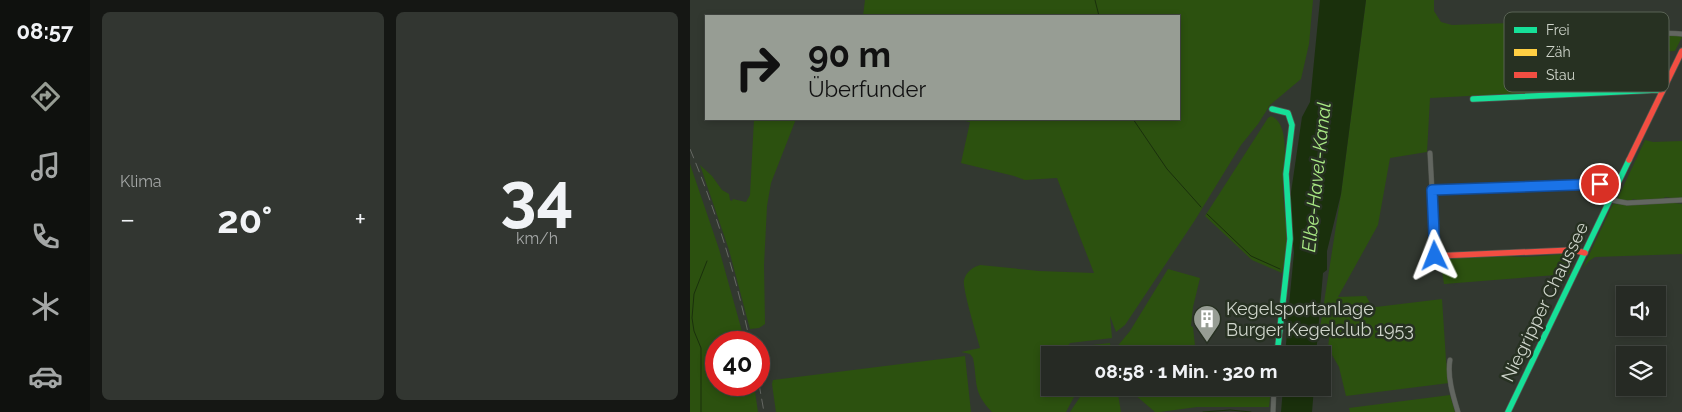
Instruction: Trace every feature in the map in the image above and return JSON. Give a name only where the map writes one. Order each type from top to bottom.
[{"type":"street","points":[[1669,33],[1682,34]]},
{"type":"street","name":"Niegripper Chaussee","points":[[1669,78],[1682,51]]},
{"type":"street","points":[[1473,99],[1616,92]]},
{"type":"street","name":"Niegripper Chaussee","points":[[1508,412],[1662,92]]},
{"type":"street","points":[[1272,109],[1288,113],[1292,125],[1286,174],[1290,239],[1278,346]]},
{"type":"street","points":[[1430,153],[1435,256],[1574,250],[1585,253]]},
{"type":"street","points":[[1432,190],[1604,184],[1616,188]]},
{"type":"street","points":[[1611,200],[1627,203],[1682,200]]},
{"type":"street","points":[[1450,360],[1449,366],[1453,393],[1458,412]]},
{"type":"street","points":[[1273,412],[1274,396]]},
{"type":"shaded area","points":[[865,0],[1313,0],[1309,44],[1301,79],[1270,105],[1241,145],[1195,220],[1125,325],[1116,332],[1110,316],[1112,338],[1070,343],[1068,346],[1041,346],[1041,396],[1074,396],[1066,412],[992,412],[981,398],[977,386],[973,358],[970,354],[961,352],[980,348],[967,302],[964,285],[966,275],[970,270],[980,265],[1039,271],[1094,273],[1057,178],[1025,180],[961,163],[970,122],[961,120],[1180,120],[1180,15],[863,15]]},
{"type":"shaded area","points":[[1366,0],[1434,0],[1434,11],[1441,22],[1452,25],[1504,23],[1504,92],[1544,92],[1430,98],[1427,152],[1390,158],[1378,225],[1338,297],[1366,296],[1371,305],[1376,307],[1442,299],[1449,383],[1346,396],[1339,367],[1331,353],[1331,346],[1328,346],[1330,329],[1320,328],[1341,194]]},
{"type":"shaded area","points":[[1669,34],[1682,37],[1675,51],[1669,51]]},
{"type":"shaded area","points":[[1271,116],[1278,121],[1282,128],[1285,149],[1283,188],[1287,242],[1282,273],[1252,260],[1205,216]]},
{"type":"shaded area","points":[[754,120],[796,120],[771,183],[767,206],[764,265],[765,324],[759,328],[750,329],[729,250],[700,165],[712,176],[722,190],[729,194],[730,200],[746,202],[750,195]]},
{"type":"shaded area","points":[[1645,140],[1653,142],[1682,141],[1682,198],[1665,197],[1663,200],[1617,200]]},
{"type":"shaded area","points":[[690,164],[719,249],[742,331],[705,331],[705,396],[756,396],[758,412],[690,412]]},
{"type":"shaded area","points":[[1667,202],[1682,204],[1682,254],[1595,257],[1583,268],[1613,204],[1648,205],[1648,203]]},
{"type":"shaded area","points":[[1577,253],[1569,274],[1444,284],[1440,258],[1533,257]]},
{"type":"shaded area","points":[[1168,269],[1200,278],[1193,307],[1191,326],[1193,327],[1195,346],[1118,346],[1130,331]]},
{"type":"shaded area","points":[[1110,343],[1110,346],[1084,346]]},
{"type":"shaded area","points":[[965,356],[971,412],[776,412],[773,380]]},
{"type":"shaded area","points":[[1450,395],[1455,412],[1350,412],[1349,408]]},
{"type":"shaded area","points":[[1118,396],[1121,412],[1070,412],[1080,397]]},
{"type":"shaded area","points":[[1136,396],[1270,396],[1269,407],[1197,407],[1155,412]]},
{"type":"water","name":"Elbe-Havel-Kanal","points":[[1320,0],[1366,0],[1341,194],[1327,251],[1327,270],[1323,273],[1317,346],[1286,346],[1288,322],[1284,321],[1286,305],[1289,305],[1294,253],[1289,206],[1302,117],[1310,102]]},
{"type":"water","points":[[1282,396],[1313,396],[1312,412],[1281,412]]},
{"type":"waterway","points":[[1095,0],[1099,15]]},
{"type":"waterway","points":[[1134,120],[1167,169],[1201,207]]},
{"type":"waterway","points":[[1207,214],[1251,256],[1280,269]]},
{"type":"waterway","points":[[701,412],[701,348],[694,331],[692,318],[694,294],[707,261]]},
{"type":"waterway","points":[[1203,412],[1230,410],[1251,412]]},
{"type":"railway","points":[[690,149],[724,244],[747,331]]},
{"type":"railway","points":[[761,396],[764,412]]},
{"type":"traffic: fast","points":[[1473,99],[1616,92]]},
{"type":"traffic: fast","points":[[1272,109],[1288,113],[1292,125],[1286,174],[1290,239],[1278,346]]},
{"type":"traffic: fast","points":[[1508,412],[1629,160]]},
{"type":"traffic: slow","points":[[1432,197],[1432,190],[1604,184],[1616,188]]},
{"type":"traffic: jam","points":[[1669,78],[1682,51]]},
{"type":"traffic: jam","points":[[1629,160],[1662,92]]},
{"type":"traffic: jam","points":[[1432,197],[1435,256],[1574,250],[1585,253]]},
{"type":"place","name":"Kegelsportanlage Burger Kegelclub 1953","points":[[1207,343]]},
{"type":"route","points":[[1435,256],[1432,190],[1600,184]]}]
